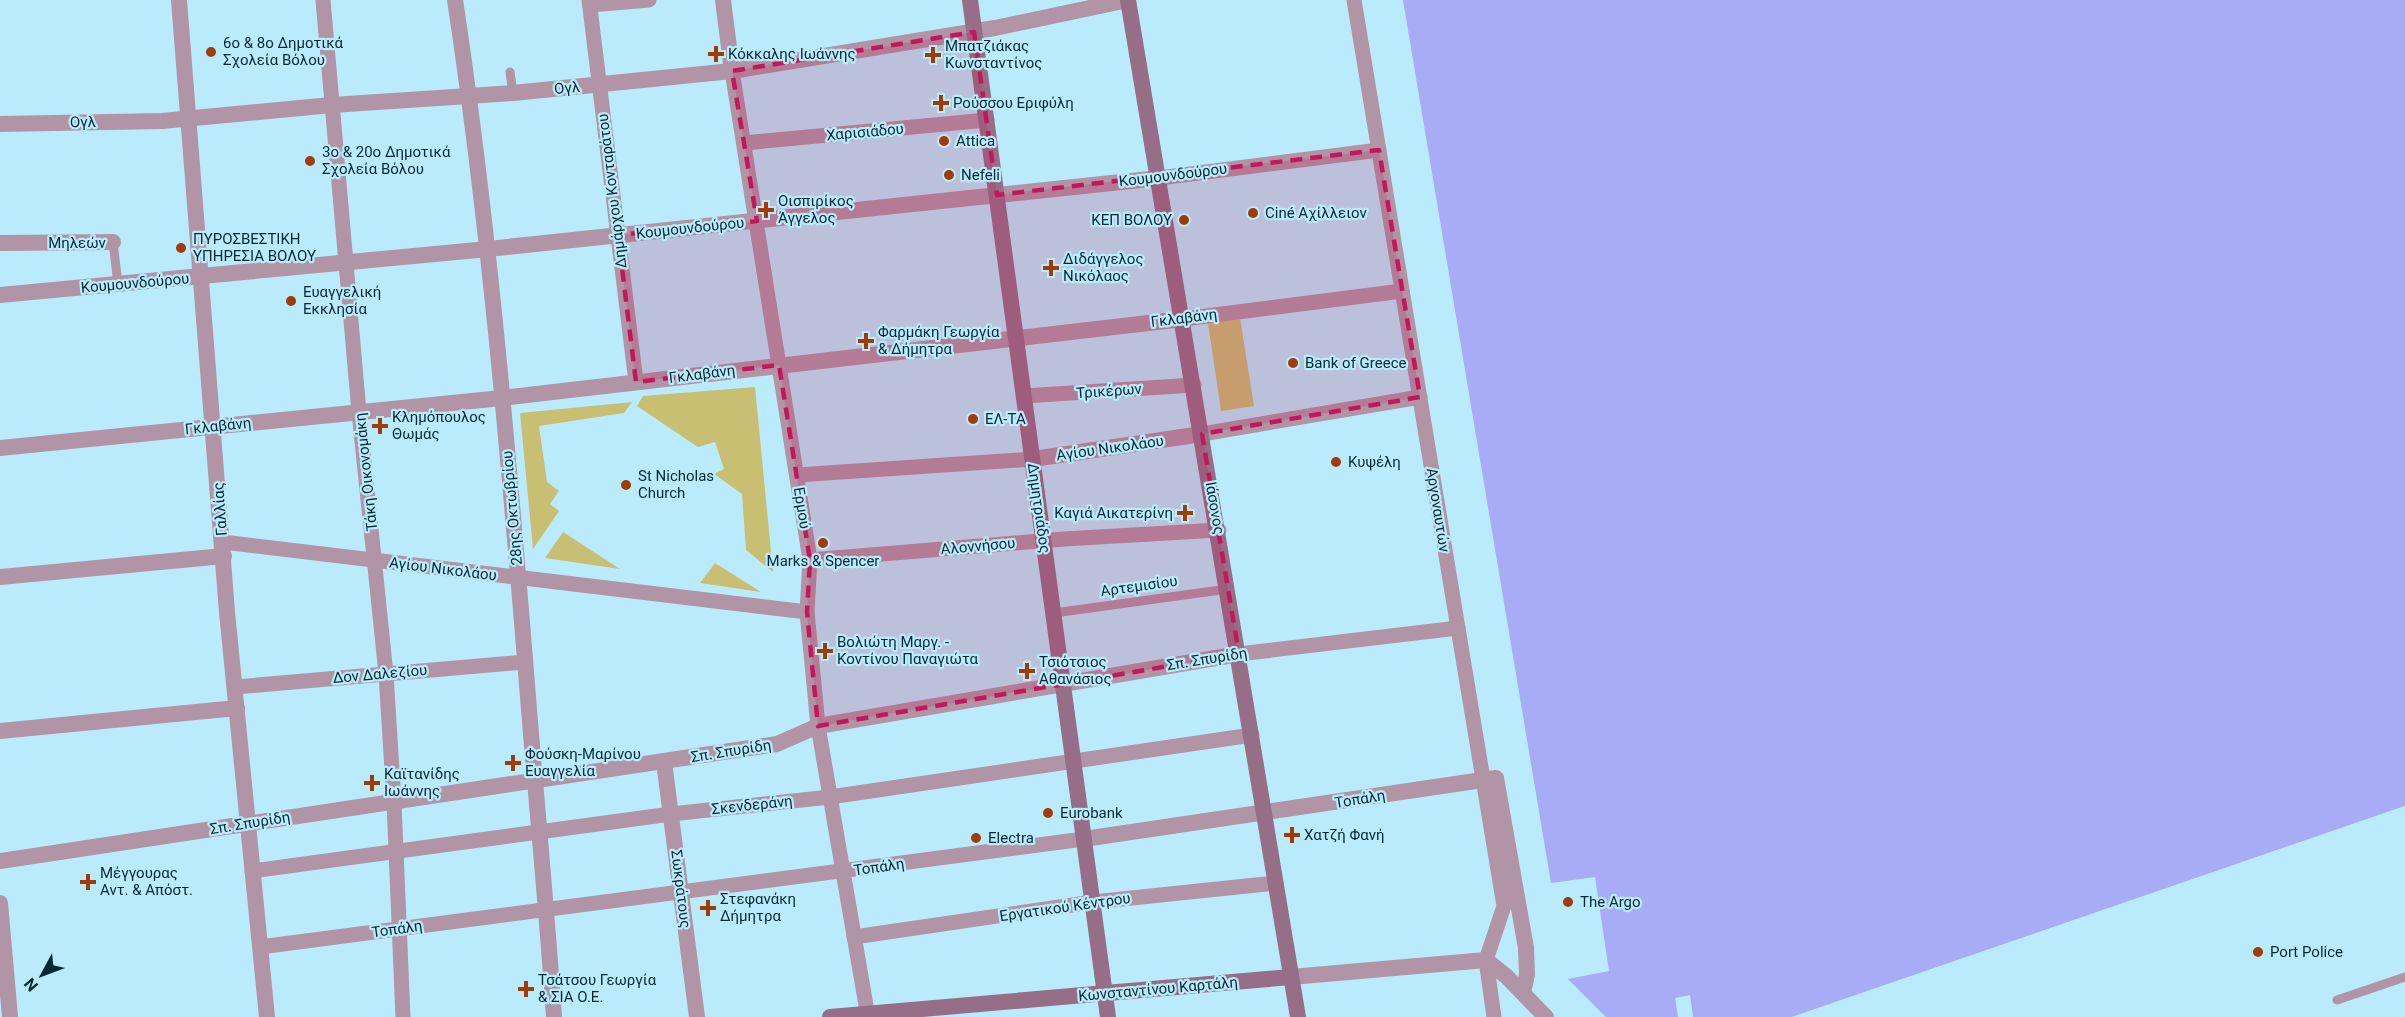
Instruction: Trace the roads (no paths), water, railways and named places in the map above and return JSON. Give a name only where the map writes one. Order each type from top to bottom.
[{"type":"main road","name":"Δημητριάδος","points":[[970,0],[1108,1017]]},
{"type":"main road","name":"Ιάσονος","points":[[1129,0],[1219,530],[1298,1017]]},
{"type":"main road","name":"Κωνσταντίνου Καρτάλη","points":[[830,1017],[1290,977]]},
{"type":"street","name":"Γαλλίας","points":[[179,0],[223,549],[247,824],[267,1017]]},
{"type":"street","name":"Τάκη Οικονομάκη","points":[[323,0],[359,412],[386,674],[403,1017]]},
{"type":"street","name":"28ης Οκτωβρίου","points":[[455,0],[470,96],[488,249],[541,831],[554,1017]]},
{"type":"street","points":[[590,2],[649,0]]},
{"type":"street","name":"Ερμού","points":[[723,0],[732,71],[810,560],[807,612],[818,726],[868,1015]]},
{"type":"street","name":"Ογλ","points":[[0,124],[188,118],[332,105],[513,93],[732,71],[974,32],[1129,0]]},
{"type":"street","name":"Αργοναυτών","points":[[1354,0],[1458,628],[1526,948],[1527,974],[1523,993]]},
{"type":"street","name":"Δημάρχου Κονταράτου","points":[[590,2],[636,382]]},
{"type":"street","name":"Χαρισιάδου","points":[[744,143],[987,120]]},
{"type":"street","name":"Κουμουνδούρου","points":[[0,295],[488,249],[1159,178],[1378,150]]},
{"type":"street","name":"Μηλεών","points":[[0,243],[113,242]]},
{"type":"street","name":"Γκλαβάνη","points":[[0,448],[502,398],[1183,319],[1402,291]]},
{"type":"street","name":"Τρικέρων","points":[[1024,396],[1194,385]]},
{"type":"street","name":"Αγίου Νικολάου","points":[[796,475],[1033,459],[1202,434],[1420,397]]},
{"type":"street","name":"Αλοννήσου","points":[[810,560],[1044,541],[1219,530]]},
{"type":"street","name":"Αγίου Νικολάου","points":[[0,577],[223,549],[375,561],[807,612]]},
{"type":"street","name":"Σπ. Σπυρίδη","points":[[0,861],[777,744],[818,726],[1063,682],[1239,654],[1458,628]]},
{"type":"street","name":"Δον Δαλεζίου","points":[[235,687],[525,662]]},
{"type":"street","points":[[0,731],[237,708]]},
{"type":"street","name":"Σκενδεράνη","points":[[252,871],[671,814],[830,797],[1074,759],[1252,735]]},
{"type":"street","name":"Σωκράτους","points":[[664,762],[697,1017]]},
{"type":"street","name":"Αργοναυτών","points":[[1489,779],[1504,906],[1486,960],[1494,1017]]},
{"type":"street","name":"Τοπάλη","points":[[260,947],[843,872],[1265,814],[1489,779]]},
{"type":"street","name":"Εργατικού Κέντρου","points":[[854,937],[1093,902],[1276,883]]},
{"type":"street","points":[[0,903],[10,1017]]},
{"type":"street","points":[[1486,960],[1546,1017]]},
{"type":"street","name":"Κωνσταντίνου Καρτάλη","points":[[1290,977],[1486,960]]},
{"type":"lane","points":[[510,72],[513,93]]},
{"type":"lane","name":"Μηλεών","points":[[113,242],[118,284]]},
{"type":"lane","name":"Αρτεμισίου","points":[[1054,613],[1228,589]]},
{"type":"lane","points":[[2337,1000],[2405,977]]},
{"type":"water","points":[[1403,0],[2405,0],[2405,806],[1792,1017],[1606,1017],[1568,979],[1609,971],[1595,877],[1551,883]]},
{"type":"place","name":"6ο & 8ο Δημοτικά Σχολεία Βόλου","points":[[211,52]]},
{"type":"place","name":"Κόκκαλης Ιωάννης","points":[[716,54]]},
{"type":"place","name":"Μπατζιάκας Κωνσταντίνος","points":[[933,55]]},
{"type":"place","name":"Ρούσσου Εριφύλη","points":[[941,103]]},
{"type":"place","name":"Attica","points":[[944,141]]},
{"type":"place","name":"3ο & 20ο Δημοτικά Σχολεία Βόλου","points":[[310,161]]},
{"type":"place","name":"Nefeli","points":[[949,175]]},
{"type":"place","name":"Οισπιρίκος Άγγελος","points":[[766,210]]},
{"type":"place","name":"Ciné Αχίλλειον","points":[[1253,213]]},
{"type":"place","name":"ΚΕΠ ΒΟΛΟΥ","points":[[1184,220]]},
{"type":"place","name":"ΠΥΡΟΣΒΕΣΤΙΚΗ ΥΠΗΡΕΣΙΑ ΒΟΛΟΥ","points":[[181,248]]},
{"type":"place","name":"Διδάγγελος Νικόλαος","points":[[1051,268]]},
{"type":"place","name":"Ευαγγελική Εκκλησία","points":[[291,301]]},
{"type":"place","name":"Φαρμάκη Γεωργία & Δήμητρα","points":[[866,341]]},
{"type":"place","name":"Bank of Greece","points":[[1293,363]]},
{"type":"place","name":"ΕΛ-ΤΑ","points":[[973,419]]},
{"type":"place","name":"Κλημόπουλος Θωμάς","points":[[380,426]]},
{"type":"place","name":"Κυψέλη","points":[[1336,462]]},
{"type":"place","name":"St Nicholas Church","points":[[626,485]]},
{"type":"place","name":"Καγιά Αικατερίνη","points":[[1185,513]]},
{"type":"place","name":"Marks & Spencer","points":[[823,543]]},
{"type":"place","name":"Βολιώτη Μαργ. - Κοντίνου Παναγιώτα","points":[[825,651]]},
{"type":"place","name":"Τσιότσιος Αθανάσιος","points":[[1027,671]]},
{"type":"place","name":"Φούσκη-Μαρίνου Ευαγγελία","points":[[513,763]]},
{"type":"place","name":"Καϊτανίδης Ιωάννης","points":[[372,783]]},
{"type":"place","name":"Eurobank","points":[[1048,813]]},
{"type":"place","name":"Χατζή Φανή","points":[[1292,835]]},
{"type":"place","name":"Electra","points":[[976,838]]},
{"type":"place","name":"Μέγγουρας Αντ. & Απόστ.","points":[[88,882]]},
{"type":"place","name":"The Argo","points":[[1568,902]]},
{"type":"place","name":"Στεφανάκη Δήμητρα","points":[[708,908]]},
{"type":"place","name":"Port Police","points":[[2258,952]]},
{"type":"place","name":"Τσάτσου Γεωργία & ΣΙΑ Ο.Ε.","points":[[526,989]]}]
